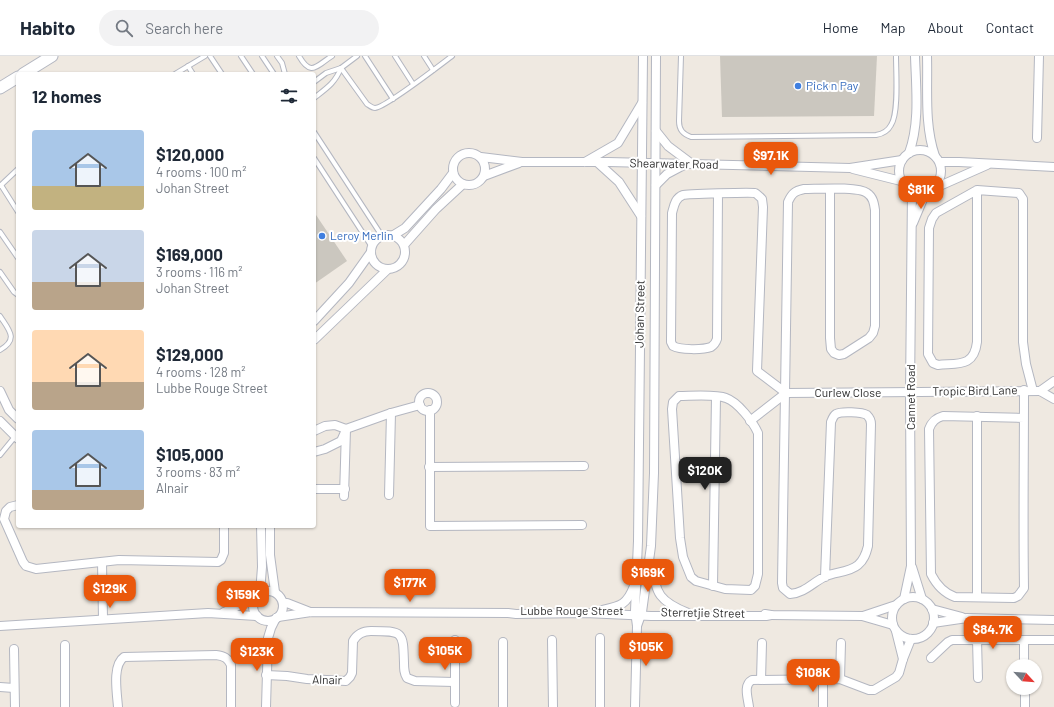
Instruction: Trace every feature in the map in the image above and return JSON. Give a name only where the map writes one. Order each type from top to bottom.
[{"type":"main road","points":[[26,72],[52,56]]},
{"type":"main road","points":[[0,88],[16,78]]},
{"type":"street","name":"Johan Street","points":[[639,613],[637,572],[642,56]]},
{"type":"street","name":"Johan Street","points":[[656,56],[654,474],[651,546],[653,572],[658,593],[665,602],[688,613]]},
{"type":"street","points":[[915,56],[916,120],[914,140],[909,153],[902,160],[899,171],[901,181],[908,189],[916,193],[930,190],[989,164]]},
{"type":"street","points":[[928,56],[929,136],[942,169],[938,183],[930,190]]},
{"type":"street","points":[[1037,138],[1039,56]]},
{"type":"street","points":[[584,162],[618,143],[642,103]]},
{"type":"street","points":[[656,131],[668,146],[688,164],[668,174],[656,185]]},
{"type":"street","points":[[909,153],[923,150],[930,152],[938,159],[959,162],[1054,167]]},
{"type":"street","points":[[392,236],[405,228],[441,189],[453,173],[455,162],[462,155],[471,153],[481,157],[486,166],[484,176],[477,184],[472,186],[462,184],[453,173]]},
{"type":"street","name":"Shearwater Road","points":[[481,157],[522,162],[597,162],[850,168],[902,160]]},
{"type":"street","name":"Shearwater Road","points":[[484,176],[522,162]]},
{"type":"street","points":[[597,162],[618,182],[641,217]]},
{"type":"street","name":"Shearwater Road","points":[[850,168],[901,181]]},
{"type":"street","points":[[404,245],[436,209],[462,184]]},
{"type":"street","points":[[825,577],[831,422],[835,415],[840,413],[861,413],[870,418],[871,424],[868,546],[866,555],[857,566],[825,577],[796,594],[790,594],[786,592],[782,584],[788,202],[796,190],[830,189],[857,190],[867,192],[872,197],[875,210],[875,326],[873,333],[868,338],[844,354],[839,355],[834,353],[831,349],[830,189]]},
{"type":"street","name":"Cannet Road","points":[[912,228],[930,190]]},
{"type":"street","points":[[977,190],[976,350],[969,361],[938,365],[933,363],[928,354],[929,228],[932,219],[936,213],[977,190],[1015,192],[1021,195],[1022,199],[1023,342],[1026,364],[1036,391],[1054,399]]},
{"type":"street","name":"Cannet Road","points":[[904,599],[912,566],[910,393],[912,191]]},
{"type":"street","points":[[718,194],[716,343],[712,346],[684,349],[673,346],[671,342],[672,213],[677,200],[682,195],[690,194],[756,193],[762,199],[763,207],[757,371],[786,393]]},
{"type":"street","points":[[316,338],[387,270],[397,267],[404,260],[405,250],[401,241],[392,236],[382,236],[374,243],[372,258],[378,266],[387,270]]},
{"type":"street","points":[[316,319],[349,283],[372,250]]},
{"type":"street","points":[[1036,391],[1054,381]]},
{"type":"street","points":[[1024,390],[1024,418],[1024,588],[1018,596],[1014,598],[955,597],[950,595],[936,583],[931,574],[929,429],[931,424],[936,418],[943,416],[1024,418]]},
{"type":"street","points":[[0,391],[9,410],[16,417]]},
{"type":"street","name":"Tropic Bird Lane","points":[[910,393],[1036,391]]},
{"type":"street","points":[[428,392],[434,394],[437,402],[435,408],[430,410],[424,409],[420,405],[420,399],[423,394],[428,392]]},
{"type":"street","points":[[750,420],[786,393]]},
{"type":"street","name":"Curlew Close","points":[[786,393],[910,393]]},
{"type":"street","points":[[679,396],[716,397],[726,398],[732,401],[755,426],[759,437],[757,580],[755,586],[751,590],[725,588],[696,582],[691,577],[683,557],[680,538],[672,409],[673,402],[679,396]]},
{"type":"street","points":[[713,586],[716,397]]},
{"type":"street","points":[[316,430],[325,426],[335,425],[346,429],[391,413],[420,405]]},
{"type":"street","points":[[430,410],[430,526],[582,525]]},
{"type":"street","points":[[388,495],[391,413]]},
{"type":"street","points":[[977,416],[977,597]]},
{"type":"street","points":[[0,421],[16,435]]},
{"type":"street","points":[[316,451],[325,449],[341,441],[346,429]]},
{"type":"street","points":[[316,488],[345,492],[346,429]]},
{"type":"street","points":[[429,467],[584,466]]},
{"type":"street","points":[[16,506],[10,507],[6,511],[4,519],[23,562],[26,566],[36,569],[119,560],[218,562],[221,560],[224,553],[224,528]]},
{"type":"street","points":[[261,528],[262,567],[258,595],[253,606],[268,638]]},
{"type":"street","points":[[270,528],[270,555],[275,592]]},
{"type":"street","name":"Johan Street","points":[[639,613],[651,546]]},
{"type":"street","points":[[102,562],[103,619]]},
{"type":"street","name":"Cannet Road","points":[[912,566],[922,599]]},
{"type":"street","name":"Johan Street","points":[[602,610],[618,607],[628,599],[634,586],[637,572]]},
{"type":"street","points":[[221,613],[236,607],[265,591],[275,592],[279,595],[283,603],[282,610],[271,628],[268,638],[266,707]]},
{"type":"street","points":[[895,628],[901,635],[911,638],[920,638],[926,634],[933,623],[934,616],[932,609],[928,603],[915,597],[904,599],[896,605],[892,617],[903,659]]},
{"type":"street","name":"Lubbe Rouge Street","points":[[283,603],[287,603],[311,612]]},
{"type":"street","name":"Sterretjie Street","points":[[639,613],[862,616],[896,605]]},
{"type":"street","points":[[932,609],[967,618]]},
{"type":"street","name":"Lubbe Rouge Street","points":[[508,613],[517,610],[602,610],[639,613]]},
{"type":"street","name":"Lubbe Rouge Street","points":[[277,618],[311,612],[516,614],[639,613]]},
{"type":"street","points":[[0,626],[221,613],[259,617],[266,621],[277,618]]},
{"type":"street","points":[[635,707],[637,626],[639,613]]},
{"type":"street","name":"Sterretjie Street","points":[[639,613],[771,615]]},
{"type":"street","name":"Sterretjie Street","points":[[862,616],[895,628]]},
{"type":"street","points":[[933,623],[967,618],[1054,620]]},
{"type":"street","name":"Alnair","points":[[266,676],[287,676],[307,679],[346,681],[352,673],[353,641],[360,634],[369,631],[398,633],[403,640],[404,672],[407,678],[415,681],[454,682]]},
{"type":"street","points":[[600,638],[600,707]]},
{"type":"street","points":[[749,707],[747,686],[748,682],[752,680],[840,679],[869,690],[874,690],[896,677],[901,668],[911,638]]},
{"type":"street","points":[[454,703],[455,640]]},
{"type":"street","points":[[552,640],[553,707]]},
{"type":"street","points":[[931,658],[952,640],[1054,640]]},
{"type":"street","points":[[977,640],[978,678]]},
{"type":"street","points":[[1024,640],[1024,659]]},
{"type":"street","points":[[503,642],[503,707]]},
{"type":"street","points":[[840,679],[841,643]]},
{"type":"street","points":[[761,680],[762,644]]},
{"type":"street","points":[[65,645],[65,707]]},
{"type":"street","points":[[14,649],[15,707]]},
{"type":"street","points":[[118,707],[116,669],[120,659],[124,657],[216,655],[222,656],[229,660],[231,665],[231,707]]},
{"type":"street","points":[[823,680],[823,707]]},
{"type":"street","points":[[0,687],[14,688]]},
{"type":"street","points":[[1024,695],[1025,707]]},
{"type":"lane","points":[[178,72],[205,56]]},
{"type":"lane","points":[[210,56],[221,72]]},
{"type":"lane","points":[[241,56],[252,72]]},
{"type":"lane","points":[[262,56],[273,72]]},
{"type":"lane","points":[[278,56],[284,72]]},
{"type":"lane","points":[[300,56],[305,66],[314,68],[332,56]]},
{"type":"lane","points":[[316,80],[326,73],[341,68],[357,56]]},
{"type":"lane","points":[[365,56],[393,98]]},
{"type":"lane","points":[[395,56],[413,84]]},
{"type":"lane","points":[[424,56],[433,70]]},
{"type":"lane","points":[[341,68],[367,104],[371,107],[377,108],[452,56]]},
{"type":"lane","points":[[681,56],[678,121],[683,133],[691,137],[771,137],[876,135],[885,132],[891,125],[895,115],[896,56]]},
{"type":"lane","points":[[188,66],[192,72]]},
{"type":"lane","points":[[316,96],[333,83],[341,68]]},
{"type":"lane","points":[[316,135],[382,236]]},
{"type":"lane","points":[[316,161],[372,250]]},
{"type":"lane","points":[[16,171],[0,186],[16,209]]},
{"type":"lane","points":[[0,232],[16,255]]},
{"type":"lane","points":[[0,272],[16,294]]},
{"type":"lane","points":[[0,316],[10,332],[11,340],[7,346],[0,350]]},
{"type":"lane","points":[[0,455],[16,437]]},
{"type":"building","name":"Pick n Pay","points":[[720,56],[877,56],[874,116],[722,117]]},
{"type":"building","name":"Leroy Merlin","points":[[316,215],[347,261],[316,283]]},
{"type":"place","name":"Pick n Pay","points":[[798,86]]},
{"type":"place","name":"Leroy Merlin","points":[[322,236]]}]
